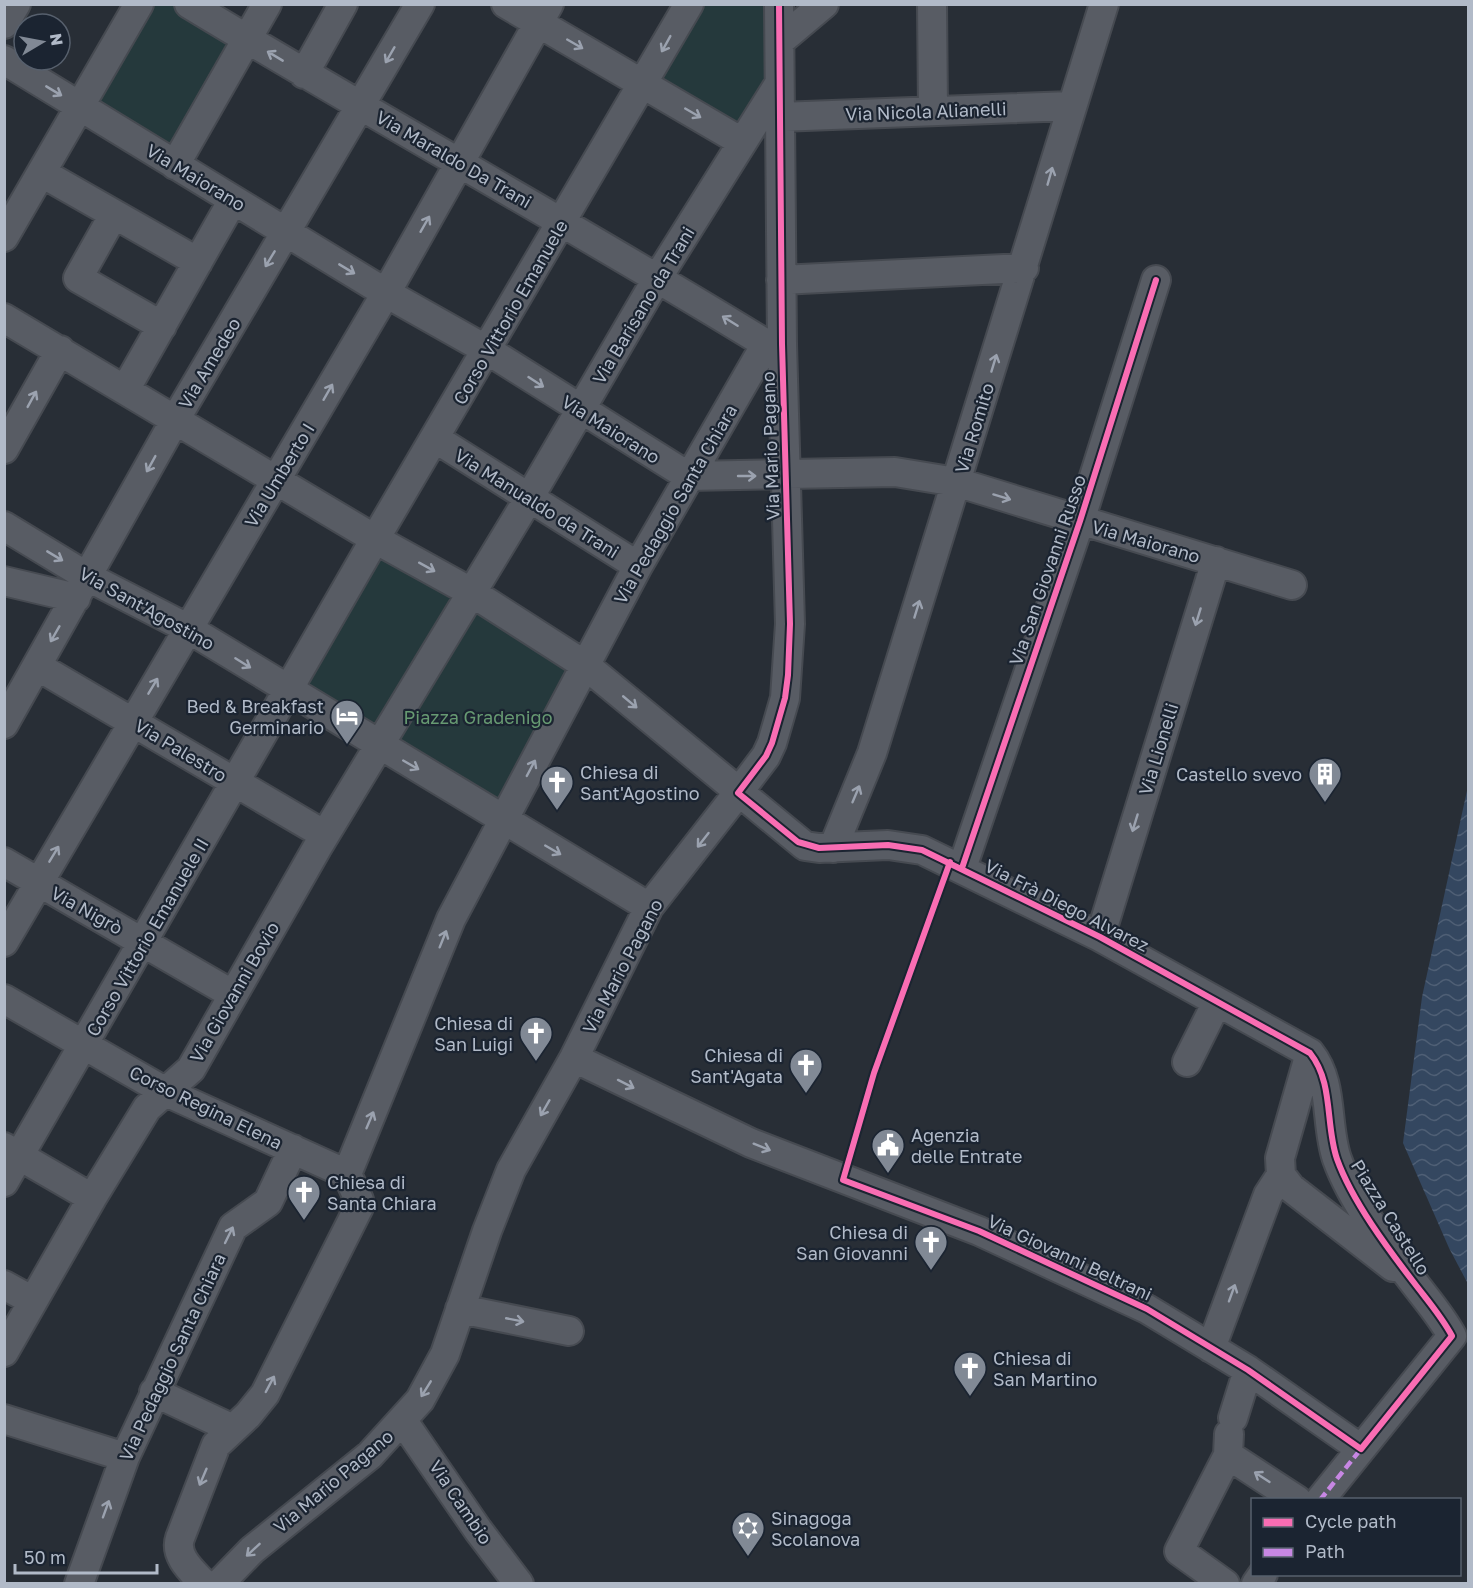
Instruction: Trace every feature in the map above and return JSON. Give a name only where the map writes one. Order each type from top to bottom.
[{"type":"street","points":[[4,24],[16,4]]},
{"type":"street","points":[[4,237],[139,4]]},
{"type":"street","name":"Via Maraldo Da Trani","points":[[189,4],[304,74],[774,344]]},
{"type":"street","points":[[175,165],[267,4]]},
{"type":"street","points":[[304,74],[343,4]]},
{"type":"street","name":"Via Amedeo","points":[[4,724],[175,420],[420,4]]},
{"type":"street","points":[[506,4],[544,14],[643,84],[742,142]]},
{"type":"street","name":"Via Mario Pagano","points":[[219,1584],[252,1550],[370,1455],[404,1421],[430,1384],[452,1337],[511,1170],[574,1058],[649,907],[766,756],[785,698],[790,624],[786,476],[774,344],[781,280],[778,4]]},
{"type":"street","points":[[780,41],[824,4]]},
{"type":"street","points":[[932,4],[933,111]]},
{"type":"street","name":"Via Romito","points":[[833,848],[869,765],[1104,4]]},
{"type":"street","name":"Corso Vittorio Emanuele","points":[[375,538],[436,439],[643,84],[683,6]]},
{"type":"street","name":"Via Umberto I","points":[[4,942],[386,292],[544,14]]},
{"type":"street","name":"Via Maiorano","points":[[4,60],[286,232],[487,350],[688,476],[786,476],[895,472],[956,482],[1292,585]]},
{"type":"street","name":"Via Barisano da Trani","points":[[471,592],[529,498],[658,277],[779,84]]},
{"type":"street","name":"Via Nicola Alianelli","points":[[779,117],[1072,106]]},
{"type":"street","points":[[42,172],[198,262]]},
{"type":"street","points":[[125,390],[234,200]]},
{"type":"street","points":[[114,214],[78,278],[162,326]]},
{"type":"street","points":[[781,280],[1024,268]]},
{"type":"street","name":"Via San Giovanni Russo","points":[[962,868],[1080,521],[1156,280]]},
{"type":"street","points":[[4,318],[276,480],[471,592],[585,665],[451,919],[347,1174],[359,1200],[359,1207],[265,1394],[216,1445],[177,1546],[178,1554],[204,1584]]},
{"type":"street","name":"Via Pedaggio Santa Chiara","points":[[585,665],[688,476],[774,344]]},
{"type":"street","points":[[4,449],[60,350]]},
{"type":"street","name":"Via Manualdo da Trani","points":[[436,439],[638,566]]},
{"type":"street","name":"Via Sant'Agostino","points":[[4,526],[82,587],[187,628],[289,691]]},
{"type":"street","points":[[375,538],[289,691],[649,907]]},
{"type":"street","name":"Via Lionelli","points":[[1101,937],[1216,561]]},
{"type":"street","points":[[4,582],[82,587]]},
{"type":"street","points":[[378,746],[471,592]]},
{"type":"street","name":"Via Frà Diego Alvarez","points":[[585,665],[805,846],[833,848],[907,846],[922,850],[1101,937],[1310,1053]]},
{"type":"street","name":"Via Palestro","points":[[37,666],[325,835]]},
{"type":"street","name":"Corso Vittorio Emanuele II","points":[[4,1182],[12,1151],[86,1045],[143,941],[289,691]]},
{"type":"street","name":"Via Giovanni Bovio","points":[[4,1352],[92,1198],[147,1108],[191,1069],[232,994],[378,746]]},
{"type":"street","name":"Via Nigrò","points":[[4,862],[232,994]]},
{"type":"street","name":"Corso Regina Elena","points":[[4,999],[166,1092],[347,1174]]},
{"type":"street","points":[[1187,1062],[1217,1002]]},
{"type":"street","points":[[1211,1348],[1268,1195],[1281,1174],[1280,1158],[1310,1053]]},
{"type":"street","name":"Piazza Castello","points":[[1310,1053],[1323,1076],[1333,1144],[1343,1173],[1414,1283],[1452,1336],[1361,1449]]},
{"type":"street","name":"Via Giovanni Beltrani","points":[[574,1058],[732,1137],[979,1231],[1147,1309],[1248,1370],[1361,1449]]},
{"type":"street","name":"Via Pedaggio Santa Chiara","points":[[80,1584],[125,1457],[233,1227],[268,1202],[293,1149]]},
{"type":"street","points":[[12,1151],[92,1198]]},
{"type":"street","name":"Piazza Castello","points":[[1281,1174],[1291,1188],[1414,1283]]},
{"type":"street","points":[[4,1285],[33,1301]]},
{"type":"street","points":[[460,1309],[569,1331]]},
{"type":"street","points":[[1225,1584],[1179,1551],[1230,1436],[1248,1370]]},
{"type":"street","points":[[154,1392],[233,1429]]},
{"type":"street","points":[[4,1419],[125,1457]]},
{"type":"street","name":"Via Cambio","points":[[404,1421],[478,1530],[519,1584]]},
{"type":"street","points":[[1230,1436],[1295,1498]]},
{"type":"street","points":[[1322,1498],[1361,1449]]},
{"type":"green space","points":[[145,5],[180,5],[241,40],[173,156],[86,105]]},
{"type":"green space","points":[[699,5],[770,5],[774,66],[745,118],[736,123],[665,85],[661,77]]},
{"type":"green space","name":"Piazza Gradenigo","points":[[378,547],[462,594],[377,738],[297,690]]},
{"type":"green space","name":"Piazza Gradenigo","points":[[473,603],[576,668],[499,809],[389,743]]},
{"type":"water","points":[[1468,786],[1468,1284],[1449,1248],[1403,1143],[1422,997]]},
{"type":"marked path","points":[[1322,1498],[1361,1449]]},
{"type":"cycle path","points":[[779,4],[782,344],[790,624],[788,675],[785,698],[772,743],[766,756],[738,793],[798,842],[819,848],[888,845],[922,850],[1100,937],[1310,1053],[1323,1077],[1333,1146],[1352,1191],[1382,1240],[1452,1336],[1361,1449],[1248,1370],[1147,1309],[979,1231],[843,1180],[874,1073],[950,862]]},
{"type":"cycle path","points":[[962,868],[1080,521],[1156,280]]},
{"type":"place","name":"Bed & Breakfast Germinario","points":[[347,745]]},
{"type":"place","name":"Castello svevo","points":[[1325,803]]},
{"type":"place","name":"Chiesa di Sant'Agostino","points":[[557,811]]},
{"type":"place","name":"Chiesa di San Luigi","points":[[536,1062]]},
{"type":"place","name":"Chiesa di Sant'Agata","points":[[806,1094]]},
{"type":"place","name":"Agenzia delle Entrate","points":[[888,1174]]},
{"type":"place","name":"Chiesa di Santa Chiara","points":[[304,1221]]},
{"type":"place","name":"Chiesa di San Giovanni","points":[[931,1271]]},
{"type":"place","name":"Chiesa di San Martino","points":[[970,1397]]},
{"type":"place","name":"Sinagoga Scolanova","points":[[748,1557]]}]
